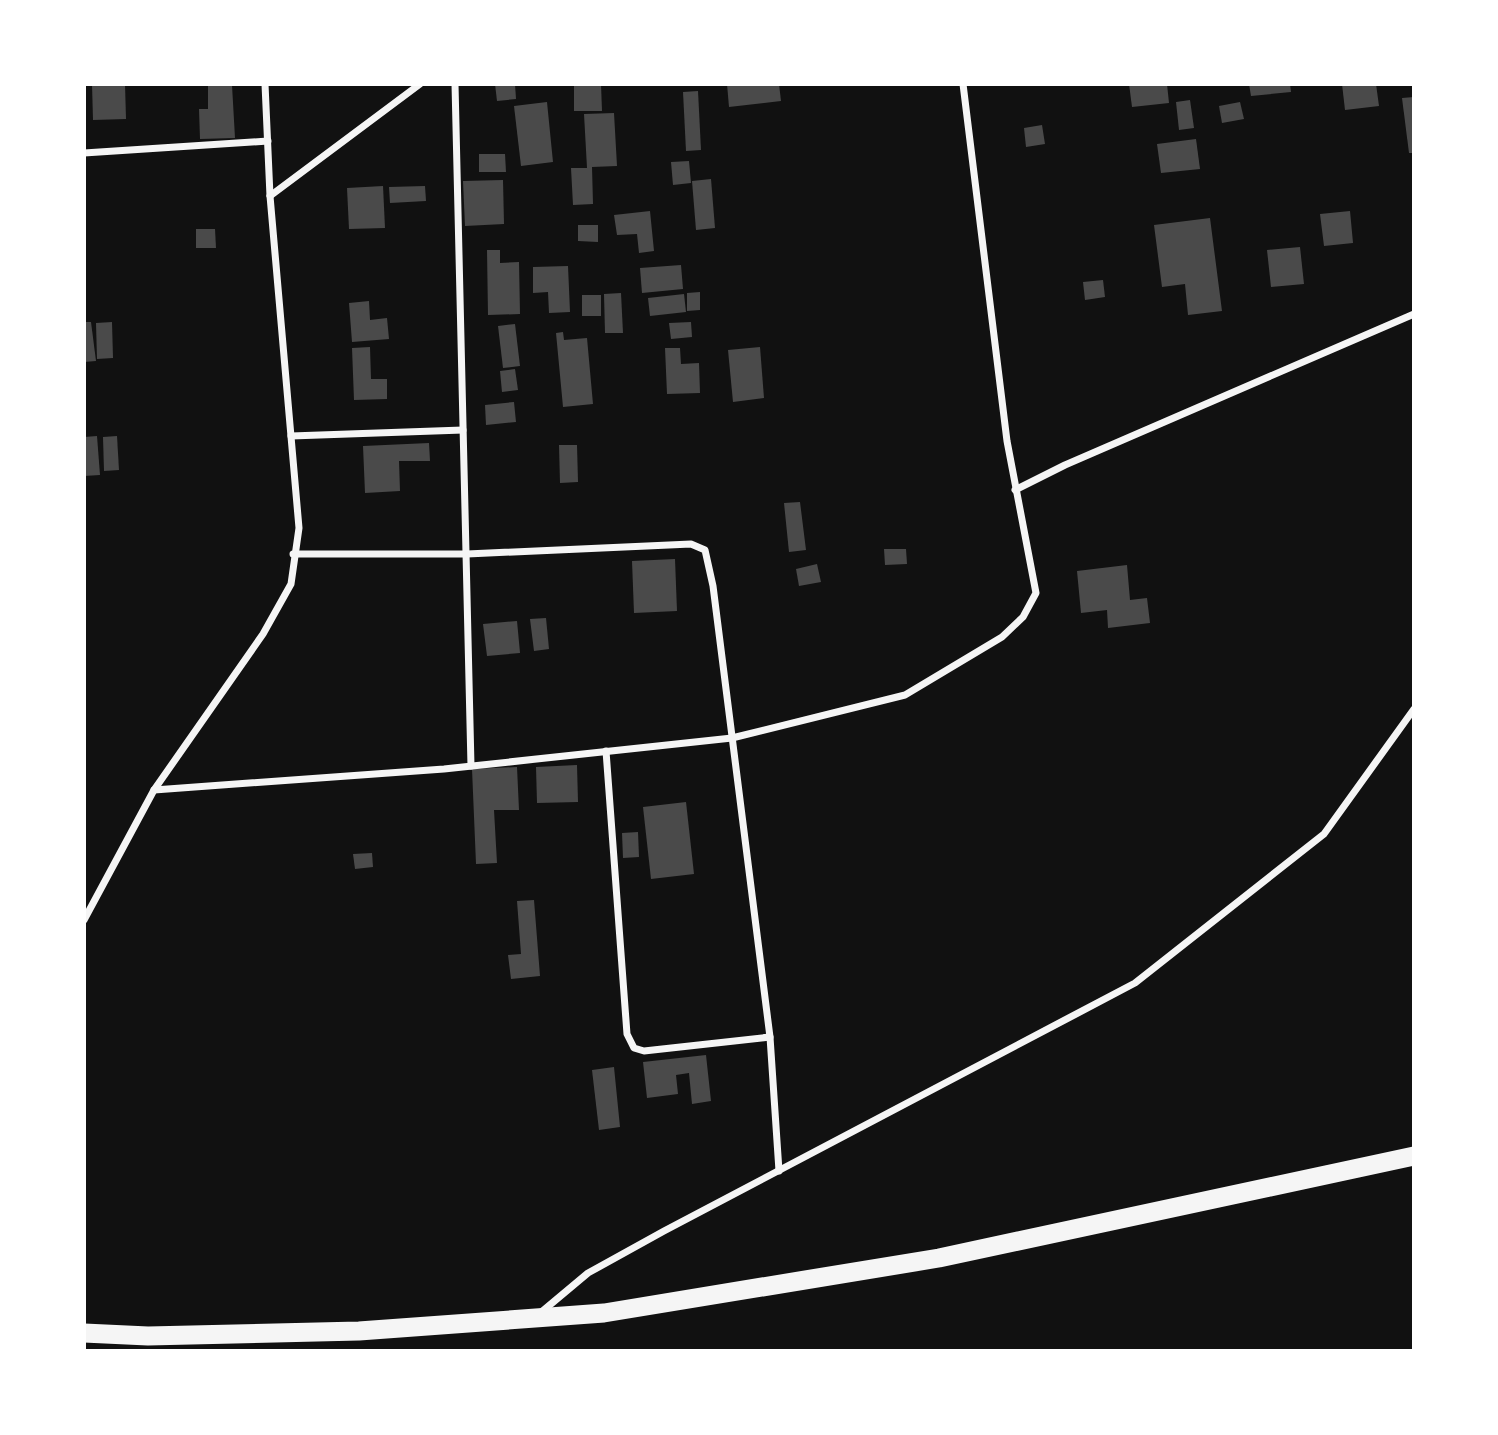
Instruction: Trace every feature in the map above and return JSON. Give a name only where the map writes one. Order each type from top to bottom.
[{"type":"highway","points":[[84,1333],[148,1336],[359,1331],[604,1313],[939,1258],[1414,1156]]},
{"type":"street","points":[[84,920],[155,790],[263,634],[291,584],[293,554],[299,528],[270,196],[265,84]]},
{"type":"street","points":[[270,196],[420,84]]},
{"type":"street","points":[[455,84],[471,766]]},
{"type":"street","points":[[155,790],[471,766],[732,738],[905,695],[1002,637],[1023,617],[1036,593],[1015,490],[963,84]]},
{"type":"street","points":[[84,152],[268,141]]},
{"type":"street","points":[[1015,490],[1065,465],[1414,314]]},
{"type":"street","points":[[291,436],[463,430]]},
{"type":"street","points":[[293,554],[467,554],[691,544],[705,550],[713,586],[770,1037],[779,1171]]},
{"type":"street","points":[[535,1317],[588,1273],[1135,983],[1324,834],[1414,709]]},
{"type":"street","points":[[606,751],[627,1034],[634,1048],[644,1051],[770,1037]]},
{"type":"building","points":[[92,84],[125,84],[126,119],[93,120]]},
{"type":"building","points":[[495,84],[515,84],[516,99],[497,101]]},
{"type":"building","points":[[574,84],[601,84],[602,111],[574,111]]},
{"type":"building","points":[[727,84],[779,84],[781,101],[729,107]]},
{"type":"building","points":[[1129,84],[1167,84],[1169,103],[1132,107]]},
{"type":"building","points":[[1249,84],[1290,84],[1291,92],[1251,96]]},
{"type":"building","points":[[1342,84],[1376,84],[1379,106],[1345,110]]},
{"type":"building","points":[[232,85],[235,138],[200,139],[199,109],[208,109],[208,86]]},
{"type":"building","points":[[698,91],[701,150],[686,151],[683,92]]},
{"type":"building","points":[[1414,97],[1414,153],[1409,153],[1402,98]]},
{"type":"building","points":[[1190,100],[1194,128],[1179,130],[1176,102]]},
{"type":"building","points":[[547,102],[553,162],[521,166],[514,106]]},
{"type":"building","points":[[1240,102],[1244,119],[1222,123],[1219,106]]},
{"type":"building","points":[[614,113],[617,166],[592,167],[593,204],[573,205],[571,168],[587,168],[584,114]]},
{"type":"building","points":[[1042,125],[1045,144],[1026,147],[1024,128]]},
{"type":"building","points":[[1196,139],[1200,169],[1161,173],[1157,144]]},
{"type":"building","points":[[479,154],[505,154],[506,172],[479,172]]},
{"type":"building","points":[[689,161],[691,183],[673,185],[671,162]]},
{"type":"building","points":[[711,179],[715,228],[696,230],[692,181]]},
{"type":"building","points":[[503,180],[504,224],[465,226],[463,181]]},
{"type":"building","points":[[383,186],[385,228],[349,229],[347,188]]},
{"type":"building","points":[[425,186],[426,201],[390,203],[389,187]]},
{"type":"building","points":[[650,211],[654,251],[639,253],[637,234],[617,235],[614,215]]},
{"type":"building","points":[[1350,211],[1353,243],[1324,246],[1320,214]]},
{"type":"building","points":[[1210,218],[1222,311],[1188,315],[1185,284],[1162,287],[1154,225]]},
{"type":"building","points":[[578,225],[598,225],[598,242],[578,241]]},
{"type":"building","points":[[196,229],[215,229],[216,248],[196,248]]},
{"type":"building","points":[[1300,247],[1304,284],[1271,287],[1267,250]]},
{"type":"building","points":[[487,250],[500,250],[500,263],[519,262],[520,314],[488,315]]},
{"type":"building","points":[[681,265],[683,289],[642,293],[640,268]]},
{"type":"building","points":[[568,266],[570,312],[549,313],[548,292],[533,293],[533,267]]},
{"type":"building","points":[[1103,280],[1105,297],[1085,300],[1083,282]]},
{"type":"building","points":[[700,292],[700,310],[687,311],[687,293]]},
{"type":"building","points":[[621,293],[623,333],[605,333],[604,294]]},
{"type":"building","points":[[684,294],[686,312],[650,316],[648,298]]},
{"type":"building","points":[[582,295],[601,295],[601,316],[582,316]]},
{"type":"building","points":[[369,301],[370,320],[387,318],[389,339],[352,342],[349,303]]},
{"type":"building","points":[[84,322],[91,322],[96,361],[84,362]]},
{"type":"building","points":[[112,322],[113,358],[97,359],[96,323]]},
{"type":"building","points":[[691,322],[692,337],[671,339],[669,323]]},
{"type":"building","points":[[515,324],[520,366],[503,368],[498,326]]},
{"type":"building","points":[[563,332],[564,340],[587,338],[593,404],[563,407],[556,333]]},
{"type":"building","points":[[370,347],[371,379],[387,379],[387,399],[354,400],[352,348]]},
{"type":"building","points":[[760,347],[764,398],[733,402],[728,350]]},
{"type":"building","points":[[665,348],[680,348],[681,364],[699,363],[700,393],[667,394]]},
{"type":"building","points":[[515,369],[518,390],[502,392],[500,371]]},
{"type":"building","points":[[514,402],[516,422],[486,425],[485,405]]},
{"type":"building","points":[[97,436],[100,475],[84,476],[84,437]]},
{"type":"building","points":[[117,436],[119,470],[104,471],[103,437]]},
{"type":"building","points":[[429,443],[430,461],[399,461],[400,491],[365,493],[363,446]]},
{"type":"building","points":[[559,445],[577,445],[578,482],[560,483]]},
{"type":"building","points":[[800,502],[806,550],[789,552],[784,503]]},
{"type":"building","points":[[884,549],[906,549],[907,564],[885,565]]},
{"type":"building","points":[[675,559],[677,611],[634,613],[632,561]]},
{"type":"building","points":[[817,564],[821,582],[799,586],[796,569]]},
{"type":"building","points":[[1127,565],[1130,600],[1147,598],[1150,623],[1108,628],[1107,610],[1081,613],[1077,571]]},
{"type":"building","points":[[546,618],[549,649],[534,651],[530,619]]},
{"type":"building","points":[[517,621],[520,653],[487,656],[483,624]]},
{"type":"building","points":[[577,765],[578,802],[537,803],[536,767]]},
{"type":"building","points":[[517,767],[519,810],[494,810],[497,863],[476,864],[472,769]]},
{"type":"building","points":[[686,802],[694,874],[651,879],[643,807]]},
{"type":"building","points":[[638,832],[639,857],[623,858],[622,833]]},
{"type":"building","points":[[372,853],[373,867],[355,869],[353,854]]},
{"type":"building","points":[[534,900],[540,976],[511,979],[508,955],[521,954],[517,901]]},
{"type":"building","points":[[706,1055],[711,1101],[692,1104],[689,1073],[676,1075],[678,1094],[647,1098],[643,1062]]},
{"type":"building","points":[[614,1067],[620,1127],[599,1130],[592,1070]]}]
